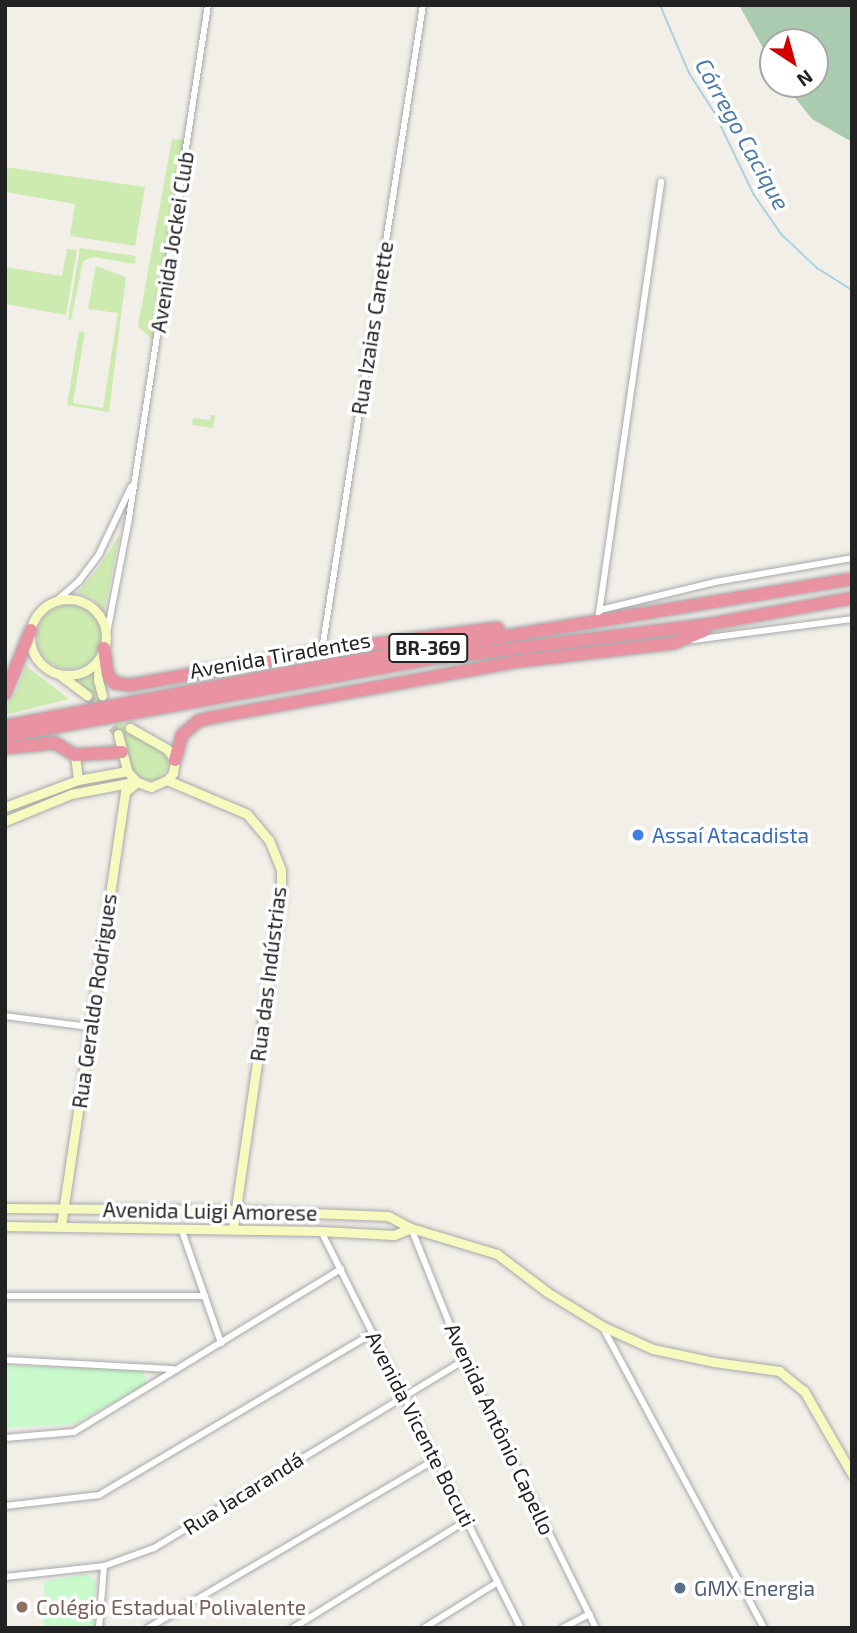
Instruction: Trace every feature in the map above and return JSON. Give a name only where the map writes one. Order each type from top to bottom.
[{"type":"highway","name":"Avenida Tiradentes","points":[[5,726],[598,616],[852,579]]},
{"type":"highway","name":"Avenida Tiradentes","points":[[5,736],[430,659],[731,620],[852,598]]},
{"type":"highway","points":[[175,760],[182,735],[198,721],[209,718],[513,662],[674,643],[731,620]]},
{"type":"highway","points":[[103,648],[108,675],[115,682],[130,685],[321,651],[502,627],[554,626]]},
{"type":"highway","points":[[5,694],[31,630]]},
{"type":"highway","points":[[430,659],[513,662]]},
{"type":"highway","points":[[5,748],[55,743],[75,755],[122,752]]},
{"type":"street","name":"Avenida Jockei Club","points":[[103,648],[134,479],[208,5]]},
{"type":"street","name":"Rua Izaias Canette","points":[[321,651],[423,5]]},
{"type":"street","points":[[661,182],[598,616],[715,582],[852,558]]},
{"type":"street","name":"Avenida Jockei Club","points":[[55,602],[79,581],[99,554],[134,479]]},
{"type":"street","points":[[87,695],[46,668],[36,657],[31,644],[31,630],[40,612],[55,602],[70,600],[90,607],[100,617],[103,648],[98,680],[102,695]]},
{"type":"street","points":[[674,643],[852,619]]},
{"type":"street","points":[[58,674],[81,673],[103,648]]},
{"type":"street","points":[[5,821],[71,794],[137,782],[150,786],[167,780],[173,773],[175,760],[162,745],[130,728]]},
{"type":"street","points":[[118,734],[127,771],[137,782]]},
{"type":"street","points":[[75,755],[78,780]]},
{"type":"street","points":[[5,807],[78,780],[127,771]]},
{"type":"street","name":"Rua das Indústrias","points":[[167,780],[247,814],[269,840],[281,870],[281,896],[233,1230]]},
{"type":"street","name":"Rua Geraldo Rodrigues","points":[[61,1227],[125,792],[137,782]]},
{"type":"street","points":[[5,1016],[90,1027]]},
{"type":"street","name":"Avenida Luigi Amorese","points":[[5,1208],[236,1210],[388,1216],[411,1228],[497,1254],[547,1292],[601,1326],[653,1349],[714,1362],[779,1371],[804,1391],[852,1474]]},
{"type":"street","name":"Avenida Luigi Amorese","points":[[5,1226],[321,1230],[394,1235],[411,1228]]},
{"type":"street","points":[[181,1228],[221,1343]]},
{"type":"street","name":"Avenida Antônio Capello","points":[[411,1228],[464,1360],[596,1628]]},
{"type":"street","name":"Avenida Vicente Bocuti","points":[[321,1230],[521,1628]]},
{"type":"street","points":[[5,1437],[74,1432],[341,1269]]},
{"type":"street","points":[[5,1296],[205,1296]]},
{"type":"street","points":[[601,1326],[764,1628]]},
{"type":"street","points":[[5,1506],[99,1495],[373,1333]]},
{"type":"street","points":[[5,1360],[175,1369]]},
{"type":"street","name":"Rua Jacarandá","points":[[5,1577],[104,1566],[154,1548],[464,1360]]},
{"type":"street","points":[[149,1368],[152,1383]]},
{"type":"street","points":[[148,1628],[436,1459]]},
{"type":"street","points":[[293,1628],[467,1520]]},
{"type":"street","points":[[99,1628],[104,1566]]},
{"type":"street","points":[[424,1628],[498,1582]]},
{"type":"street","points":[[563,1628],[589,1614]]},
{"type":"green space","points":[[739,5],[852,5],[852,142],[812,119],[795,98],[829,98],[829,28],[759,28],[759,41]]},
{"type":"green space","points":[[172,139],[187,140],[153,341],[138,326]]},
{"type":"green space","points":[[5,167],[145,187],[135,246],[70,236],[75,204],[5,192]]},
{"type":"green space","points":[[80,248],[136,256],[135,264],[93,257],[83,261],[71,321],[68,320]]},
{"type":"green space","points":[[67,249],[77,250],[66,315],[5,304],[5,267],[62,276]]},
{"type":"green space","points":[[96,266],[126,277],[109,412],[67,405],[79,331],[85,332],[73,403],[103,408],[118,313],[88,309]]},
{"type":"green space","points":[[211,415],[215,415],[213,428],[192,425],[193,418],[210,420]]},
{"type":"green space","points":[[120,534],[104,612],[92,598],[77,593],[99,567]]},
{"type":"green space","points":[[63,605],[75,605],[92,614],[99,625],[99,649],[92,660],[75,669],[63,669],[51,664],[42,655],[37,643],[37,631],[42,619],[51,610]]},
{"type":"green space","points":[[26,666],[69,699],[5,715],[5,707],[16,692]]},
{"type":"green space","points":[[94,674],[98,695],[130,733],[156,747],[167,758],[168,767],[158,780],[145,780],[136,774],[128,759],[123,733],[78,680]]},
{"type":"green space","points":[[5,1366],[143,1368],[147,1384],[74,1424],[5,1428]]},
{"type":"green space","points":[[85,1574],[96,1580],[95,1628],[44,1628],[44,1581]]},
{"type":"waterway","name":"Córrego Cacique","points":[[660,5],[689,73],[714,112],[754,195],[781,234],[817,268],[852,290]]},
{"type":"tunnel","points":[[87,695],[118,734]]},
{"type":"place","name":"Assaí Atacadista","points":[[638,835]]},
{"type":"place","name":"GMX Energia","points":[[680,1588]]},
{"type":"place","name":"Colégio Estadual Polivalente","points":[[22,1607]]}]
